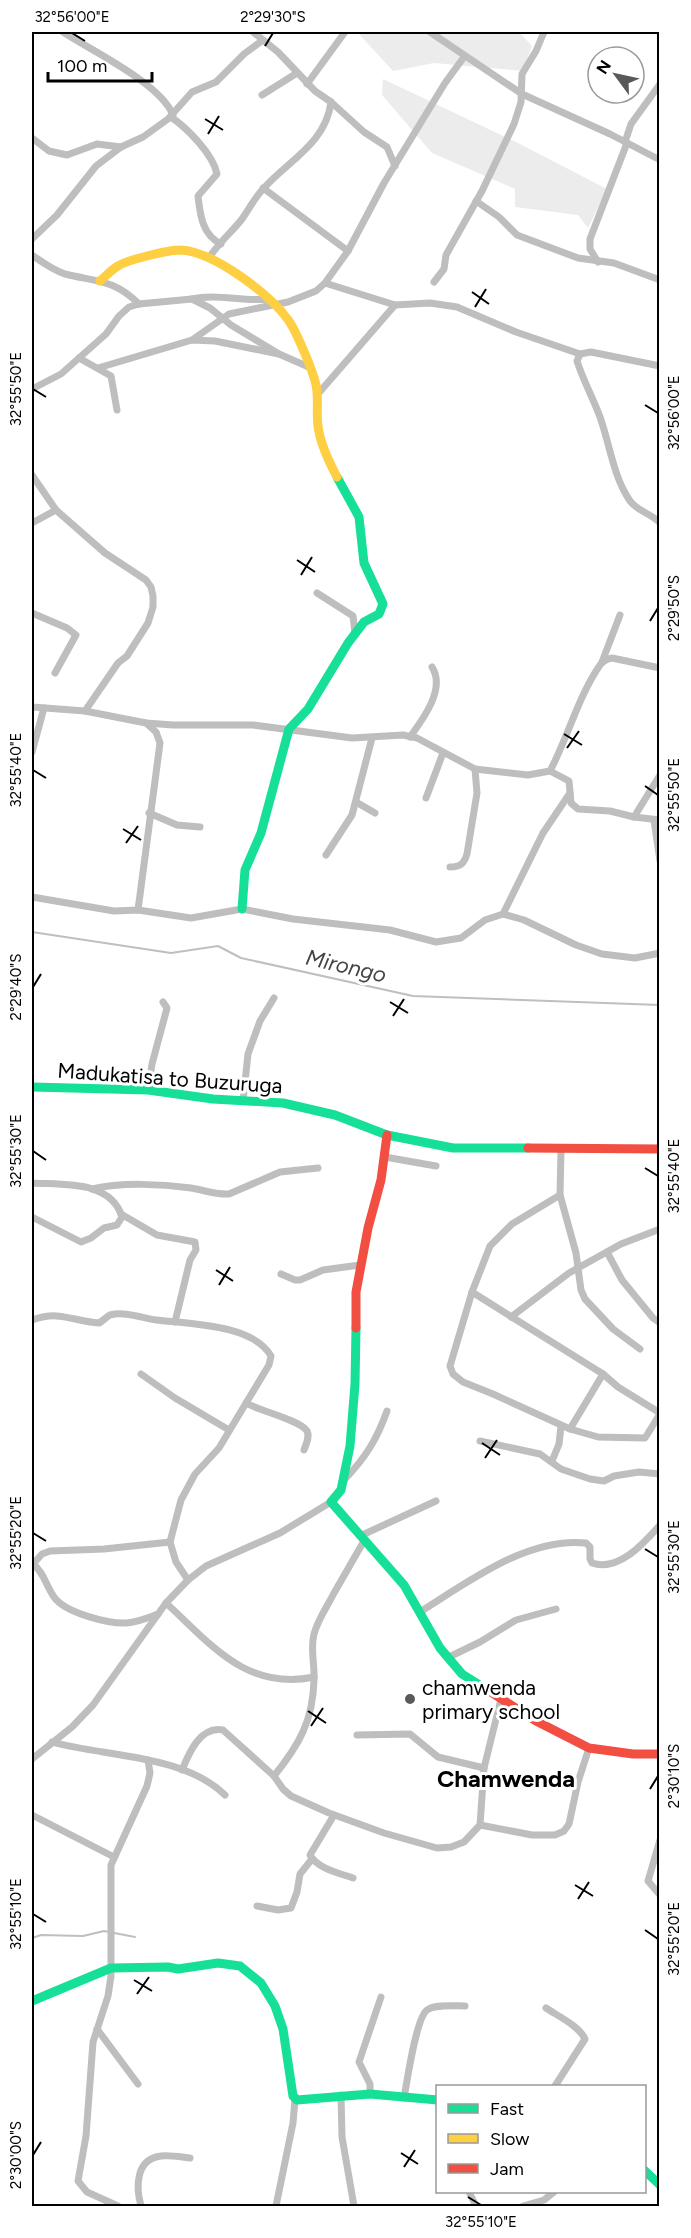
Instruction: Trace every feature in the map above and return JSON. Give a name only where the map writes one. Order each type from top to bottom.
[{"type":"street","points":[[63,32],[136,77],[170,106],[172,116],[199,142],[217,174],[198,196],[207,234],[220,244]]},
{"type":"street","points":[[253,32],[307,84],[364,132],[387,147],[395,166]]},
{"type":"street","points":[[307,84],[345,32]]},
{"type":"street","points":[[430,32],[522,94],[660,160]]},
{"type":"street","points":[[434,282],[444,269],[446,255],[514,124],[522,94],[522,74],[544,32]]},
{"type":"street","points":[[32,239],[57,215],[96,166],[121,147],[143,137],[172,116],[192,92],[216,82],[263,40]]},
{"type":"street","points":[[98,368],[192,340],[236,312],[316,291],[325,283],[348,251],[445,82],[464,57]]},
{"type":"street","points":[[262,95],[297,73]]},
{"type":"street","points":[[598,262],[590,249],[591,239],[637,115],[660,84]]},
{"type":"street","points":[[209,258],[242,219],[263,188],[312,143],[324,126],[331,102]]},
{"type":"street","points":[[32,138],[49,151],[67,155],[100,144],[121,147]]},
{"type":"street","points":[[263,188],[348,251]]},
{"type":"street","points":[[476,201],[499,216],[517,235],[578,258],[614,263],[660,280]]},
{"type":"street","points":[[100,280],[119,265],[160,253],[185,251],[202,254],[236,274],[271,302],[288,320],[311,368],[317,395],[321,435],[330,464],[359,517],[364,563],[383,604],[379,614],[364,622],[324,680],[308,709],[289,729],[261,833],[245,870],[242,909]]},
{"type":"street","points":[[32,255],[48,267],[63,273],[100,280],[121,289],[139,304]]},
{"type":"street","points":[[325,283],[395,305],[430,303],[457,307],[516,332],[580,354],[591,352],[660,366]]},
{"type":"street","points":[[32,388],[61,374],[106,334],[129,307],[202,296],[271,302]]},
{"type":"street","points":[[192,299],[210,308],[223,319],[279,354],[311,368]]},
{"type":"street","points":[[317,395],[395,305]]},
{"type":"street","points":[[192,340],[215,341],[279,354]]},
{"type":"street","points":[[580,354],[577,361],[595,403],[623,487],[634,505],[660,524]]},
{"type":"street","points":[[79,358],[111,376],[117,411]]},
{"type":"street","points":[[32,475],[56,510],[105,553],[146,580],[151,587],[153,606],[148,623],[127,656],[114,669],[85,711]]},
{"type":"street","points":[[32,524],[56,510]]},
{"type":"street","points":[[317,593],[353,616],[355,634]]},
{"type":"street","points":[[32,613],[68,628],[76,635],[55,673]]},
{"type":"street","points":[[550,771],[583,697],[601,664],[620,615]]},
{"type":"street","points":[[601,664],[612,658],[660,668]]},
{"type":"street","points":[[410,736],[434,696],[437,678],[432,667]]},
{"type":"street","points":[[32,707],[85,711],[146,723],[205,726],[253,725],[329,736],[372,738],[393,735],[410,736],[475,769],[528,775],[550,771],[568,781],[571,803],[578,808],[610,811],[657,820],[660,861]]},
{"type":"street","points":[[32,752],[44,708]]},
{"type":"street","points":[[138,910],[160,743],[158,736],[146,723]]},
{"type":"street","points":[[326,855],[348,823],[356,802],[372,738]]},
{"type":"street","points":[[426,798],[443,753]]},
{"type":"street","points":[[450,867],[458,867],[467,854],[477,793],[475,769]]},
{"type":"street","points":[[634,817],[660,775]]},
{"type":"street","points":[[503,914],[543,833],[570,793]]},
{"type":"street","points":[[356,802],[375,813]]},
{"type":"street","points":[[149,813],[177,825],[200,827]]},
{"type":"street","points":[[32,897],[114,911],[138,910],[198,918],[242,909],[292,919],[390,930],[443,942],[461,938],[485,920],[503,914],[524,920],[576,945],[602,954],[635,958],[660,953]]},
{"type":"street","points":[[243,1101],[248,1054],[260,1021],[274,998]]},
{"type":"street","points":[[148,1090],[152,1064],[166,1012],[166,1005],[163,1002]]},
{"type":"street","name":"Madukatisa to Buzuruga","points":[[32,1087],[148,1090],[243,1101],[283,1103],[335,1115],[387,1134],[453,1148],[660,1149]]},
{"type":"street","points":[[32,1759],[72,1727],[93,1705],[166,1603],[188,1580],[206,1566],[279,1533],[331,1502],[341,1490],[350,1446],[355,1384],[356,1292],[385,1157],[387,1134]]},
{"type":"street","points":[[561,1150],[560,1195],[574,1242],[581,1290],[585,1299],[613,1329],[640,1349]]},
{"type":"street","points":[[385,1157],[435,1166]]},
{"type":"street","points":[[32,1183],[92,1189],[116,1184],[178,1186],[220,1195],[235,1192],[280,1172],[318,1168]]},
{"type":"street","points":[[32,1216],[75,1240],[85,1242],[104,1228],[117,1225],[121,1220],[121,1214],[112,1198],[92,1189]]},
{"type":"street","points":[[472,1292],[603,1374],[618,1387],[660,1414],[645,1438],[598,1437],[561,1426],[463,1382],[453,1374],[450,1366],[472,1292],[490,1246],[512,1224],[560,1195]]},
{"type":"street","points":[[121,1214],[157,1234],[195,1242],[196,1250],[190,1260],[175,1322]]},
{"type":"street","points":[[511,1317],[578,1268],[660,1228]]},
{"type":"street","points":[[607,1252],[622,1280],[653,1318],[660,1323]]},
{"type":"street","points":[[281,1274],[300,1280],[323,1270],[360,1265]]},
{"type":"street","points":[[32,1320],[49,1314],[99,1323],[110,1315],[129,1315],[221,1327],[232,1330],[268,1351],[271,1356],[269,1365],[219,1448],[187,1485],[176,1515],[170,1542],[176,1562],[188,1580]]},
{"type":"street","points":[[141,1374],[175,1398],[230,1430]]},
{"type":"street","points":[[570,1429],[603,1374]]},
{"type":"street","points":[[246,1403],[267,1413],[280,1415],[304,1429],[308,1433],[304,1450]]},
{"type":"street","points":[[345,1479],[372,1446],[387,1411]]},
{"type":"street","points":[[552,1461],[559,1444],[561,1426]]},
{"type":"street","points":[[480,1441],[540,1454],[561,1469],[590,1479],[604,1481],[614,1476],[639,1472],[660,1474]]},
{"type":"street","points":[[274,1776],[306,1730],[312,1710],[314,1632],[362,1538],[436,1501]]},
{"type":"street","points":[[331,1502],[404,1585],[447,1658],[462,1674],[536,1721],[589,1748],[633,1754],[660,1754]]},
{"type":"street","points":[[420,1612],[499,1564],[531,1551],[558,1544],[586,1544],[590,1547],[592,1563],[610,1564],[634,1550],[660,1525]]},
{"type":"street","points":[[158,1614],[139,1622],[119,1623],[83,1614],[57,1600],[41,1573],[32,1564],[42,1554],[50,1551],[104,1549],[170,1542]]},
{"type":"street","points":[[166,1603],[201,1637],[240,1667],[252,1673],[286,1680],[314,1677]]},
{"type":"street","points":[[447,1658],[480,1642],[516,1620],[556,1609]]},
{"type":"street","points":[[182,1770],[196,1742],[202,1736],[219,1729],[223,1730],[274,1776],[283,1790],[291,1796],[384,1833],[437,1848],[451,1847],[465,1842],[480,1825],[484,1768],[501,1699]]},
{"type":"street","points":[[357,1735],[407,1733],[438,1757],[484,1768]]},
{"type":"street","points":[[52,1742],[148,1760],[182,1770],[208,1781],[225,1795]]},
{"type":"street","points":[[480,1825],[532,1835],[555,1835],[564,1831],[569,1824],[578,1782],[589,1748]]},
{"type":"street","points":[[118,2206],[87,2192],[78,2181],[86,2136],[90,2060],[108,1996],[111,1968],[110,1875],[114,1857],[138,1810],[147,1786],[150,1773],[148,1760]]},
{"type":"street","points":[[32,1815],[114,1857]]},
{"type":"street","points":[[334,1815],[310,1855],[326,1869],[353,1878]]},
{"type":"street","points":[[660,1840],[648,1881],[660,1896]]},
{"type":"street","points":[[257,1906],[278,1910],[291,1908],[300,1874],[312,1859]]},
{"type":"street","points":[[32,2001],[111,1968],[168,1967],[178,1969],[218,1963],[245,1969],[261,1983],[280,2017],[290,2084],[295,2099],[293,2123],[276,2206]]},
{"type":"street","points":[[370,2094],[370,2084],[359,2062],[381,1997]]},
{"type":"street","points":[[404,2098],[423,2014],[433,2007],[465,2006]]},
{"type":"street","points":[[546,2008],[585,2035],[585,2039],[556,2085]]},
{"type":"street","points":[[97,2030],[138,2084]]},
{"type":"street","points":[[295,2099],[300,2102],[340,2095],[370,2094],[436,2100]]},
{"type":"street","points":[[340,2095],[345,2157],[354,2206]]},
{"type":"street","points":[[141,2206],[136,2182],[151,2159],[160,2156],[190,2158]]},
{"type":"street","points":[[646,2171],[660,2185]]},
{"type":"street","points":[[523,2206],[544,2200],[553,2193]]},
{"type":"shaded area","points":[[357,32],[519,32],[532,46],[523,71],[434,63],[393,71]]},
{"type":"shaded area","points":[[383,79],[516,142],[607,189],[588,228],[578,215],[515,207],[515,189],[432,153],[382,95]]},
{"type":"waterway","name":"Mirongo","points":[[32,932],[171,953],[218,946],[241,958],[413,996],[660,1005]]},
{"type":"waterway","points":[[32,1938],[41,1935],[83,1936],[104,1931],[135,1937]]},
{"type":"traffic: fast","points":[[242,909],[245,870],[261,833],[289,729],[308,709],[348,643],[364,622],[379,614],[383,604],[364,563],[359,517],[337,477]]},
{"type":"traffic: fast","points":[[32,1087],[148,1090],[213,1099],[283,1103],[335,1115],[387,1135],[453,1148],[528,1148]]},
{"type":"traffic: fast","points":[[356,1328],[355,1384],[350,1446],[341,1490],[331,1502],[404,1585],[440,1648],[462,1674],[486,1689]]},
{"type":"traffic: fast","points":[[32,2001],[111,1968],[168,1967],[178,1969],[218,1963],[240,1966],[261,1983],[275,2006],[283,2029],[293,2096],[297,2100],[370,2094],[436,2100]]},
{"type":"traffic: fast","points":[[646,2172],[660,2185]]},
{"type":"traffic: slow","points":[[100,281],[113,269],[123,264],[148,256],[180,250],[208,258],[255,287],[289,321],[304,352],[316,385],[319,432],[337,477]]},
{"type":"traffic: jam","points":[[356,1328],[356,1292],[368,1228],[381,1180],[387,1135]]},
{"type":"traffic: jam","points":[[528,1148],[660,1149]]},
{"type":"traffic: jam","points":[[486,1689],[536,1721],[589,1748],[633,1754],[660,1754]]},
{"type":"place","name":"chamwenda primary school","points":[[410,1699]]},
{"type":"district","name":"Chamwenda","points":[[506,1778]]}]
